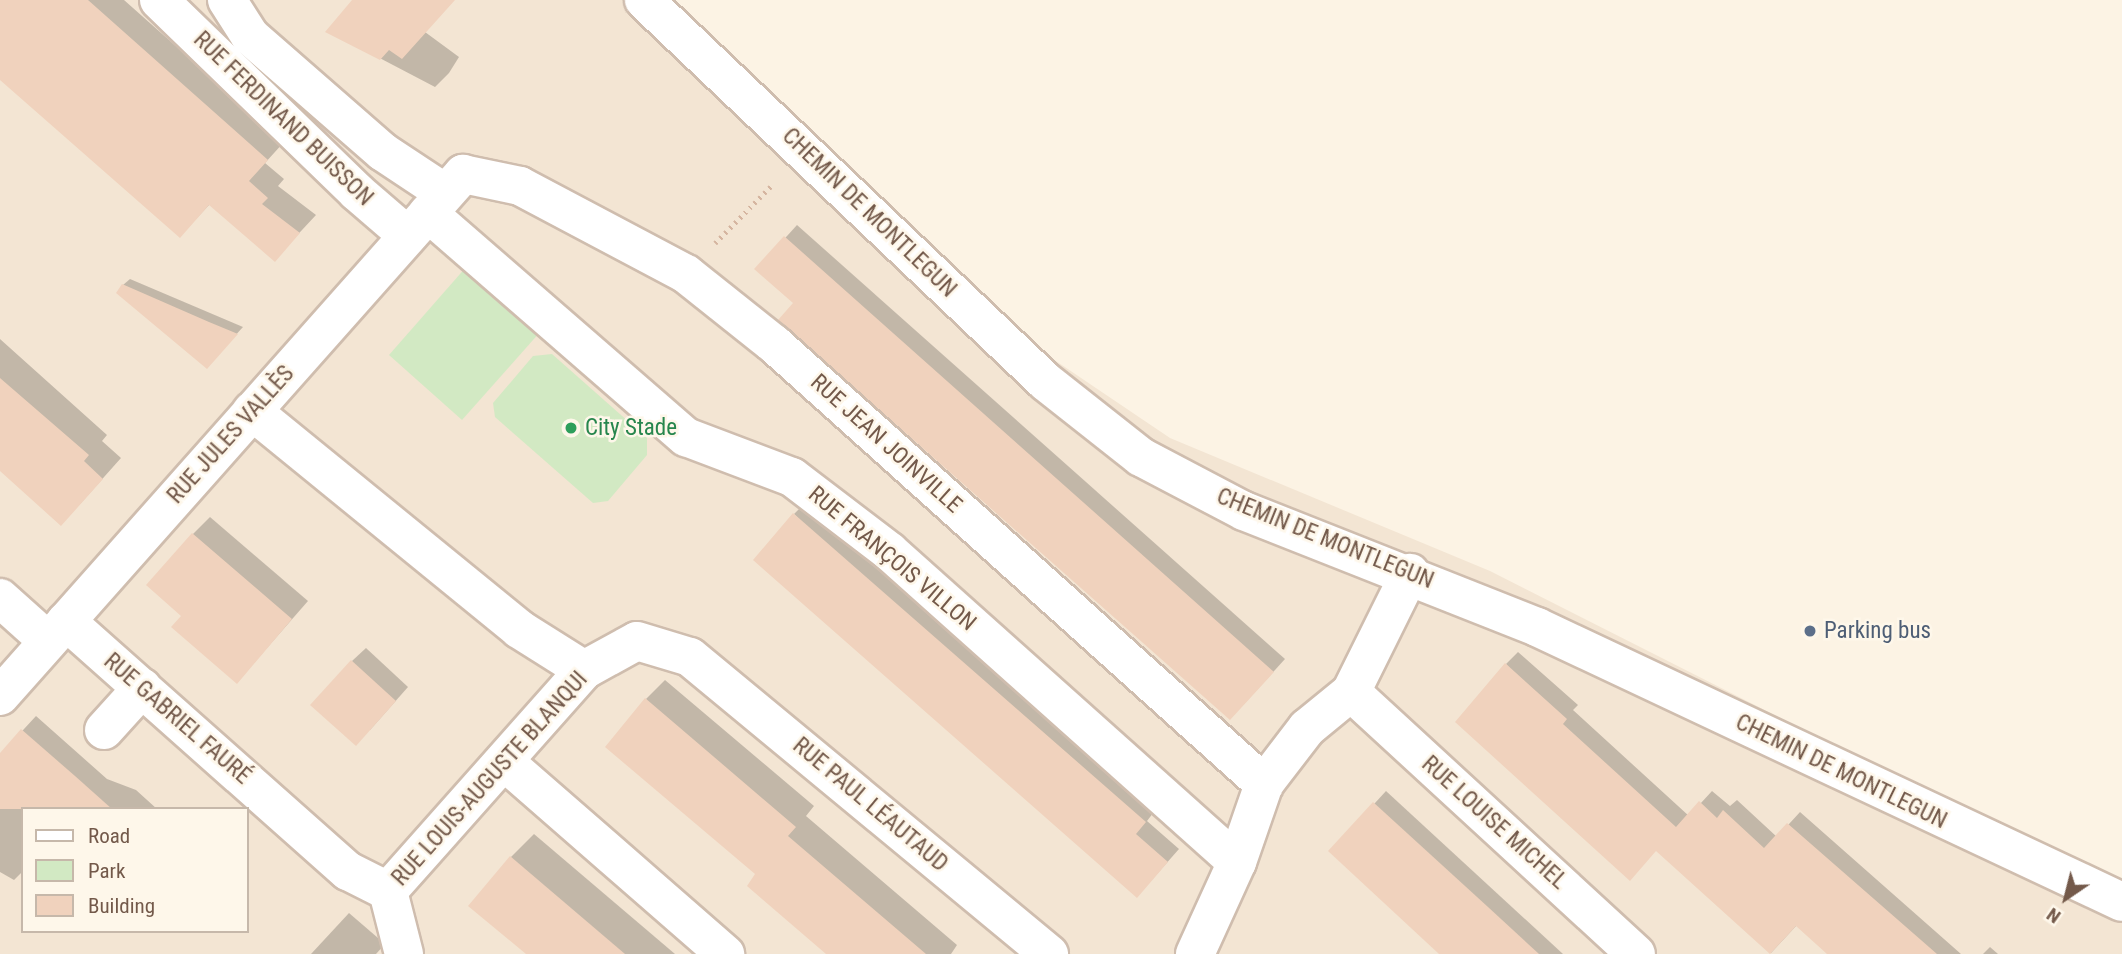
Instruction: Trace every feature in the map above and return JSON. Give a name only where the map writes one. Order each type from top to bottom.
[{"type":"street","name":"RUE FERDINAND BUISSON","points":[[159,0],[436,204]]},
{"type":"street","points":[[227,0],[250,36],[383,152],[436,204]]},
{"type":"street","name":"CHEMIN DE MONTLEGUN","points":[[644,0],[1046,382],[1141,457],[1244,511],[1410,573],[1537,626],[2122,902]]},
{"type":"street","name":"RUE JEAN JOINVILLE","points":[[436,204],[520,186],[685,274],[774,344],[1264,784]]},
{"type":"street","name":"RUE JULES VALLÈS","points":[[0,696],[436,204]]},
{"type":"street","name":"RUE FRANÇOIS VILLON","points":[[436,204],[686,437],[792,477],[890,552],[1237,862]]},
{"type":"street","points":[[252,411],[519,629],[584,670]]},
{"type":"street","points":[[1195,954],[1237,862],[1264,784],[1307,728],[1351,692],[1410,573]]},
{"type":"street","name":"RUE GABRIEL FAURÉ","points":[[0,598],[57,631],[142,688],[348,871],[388,891]]},
{"type":"street","name":"RUE LOUIS-AUGUSTE BLANQUI","points":[[404,954],[388,891],[506,763],[584,670],[637,641],[690,657]]},
{"type":"street","name":"RUE PAUL LÉAUTAUD","points":[[690,657],[1049,954]]},
{"type":"street","points":[[104,730],[142,688]]},
{"type":"street","name":"RUE LOUISE MICHEL","points":[[1351,692],[1636,954]]},
{"type":"street","points":[[506,763],[725,954]]},
{"type":"path","points":[[685,274],[805,151]]},
{"type":"shaded area","points":[[0,0],[666,0],[1047,355],[1170,438],[1490,571],[2122,891],[2122,954],[0,954]]},
{"type":"green space","points":[[467,266],[541,331],[462,420],[389,355]]},
{"type":"green space","name":"City Stade","points":[[552,354],[647,438],[647,455],[608,501],[593,503],[495,417],[493,403],[533,356]]},
{"type":"building","points":[[0,0],[88,0],[268,160],[249,181],[268,198],[262,204],[300,233],[275,262],[209,205],[180,238],[0,80]]},
{"type":"building","points":[[352,0],[455,0],[402,59],[389,50],[380,60],[325,32]]},
{"type":"building","points":[[784,236],[1274,672],[1230,720],[778,320],[793,303],[754,269]]},
{"type":"building","points":[[122,284],[238,334],[207,369],[116,293]]},
{"type":"building","points":[[0,378],[89,455],[84,461],[103,479],[61,526],[0,471]]},
{"type":"building","points":[[793,513],[1146,822],[1136,834],[1168,862],[1137,898],[753,560]]},
{"type":"building","points":[[192,533],[292,619],[237,684],[171,627],[181,616],[146,585]]},
{"type":"building","points":[[351,660],[396,701],[356,746],[310,705]]},
{"type":"building","points":[[1505,663],[1567,719],[1563,724],[1676,827],[1699,801],[1717,818],[1723,810],[1764,848],[1787,823],[1937,954],[1827,954],[1796,926],[1770,954],[1656,851],[1630,881],[1455,722]]},
{"type":"building","points":[[645,698],[796,827],[788,836],[926,954],[826,954],[747,886],[755,874],[605,747]]},
{"type":"building","points":[[21,729],[110,807],[0,809],[0,753]]},
{"type":"building","points":[[1373,802],[1539,954],[1439,954],[1328,851]]},
{"type":"building","points":[[510,856],[625,954],[526,954],[468,906]]},
{"type":"place","name":"City Stade","points":[[571,428]]},
{"type":"place","name":"Parking bus","points":[[1810,631]]}]
